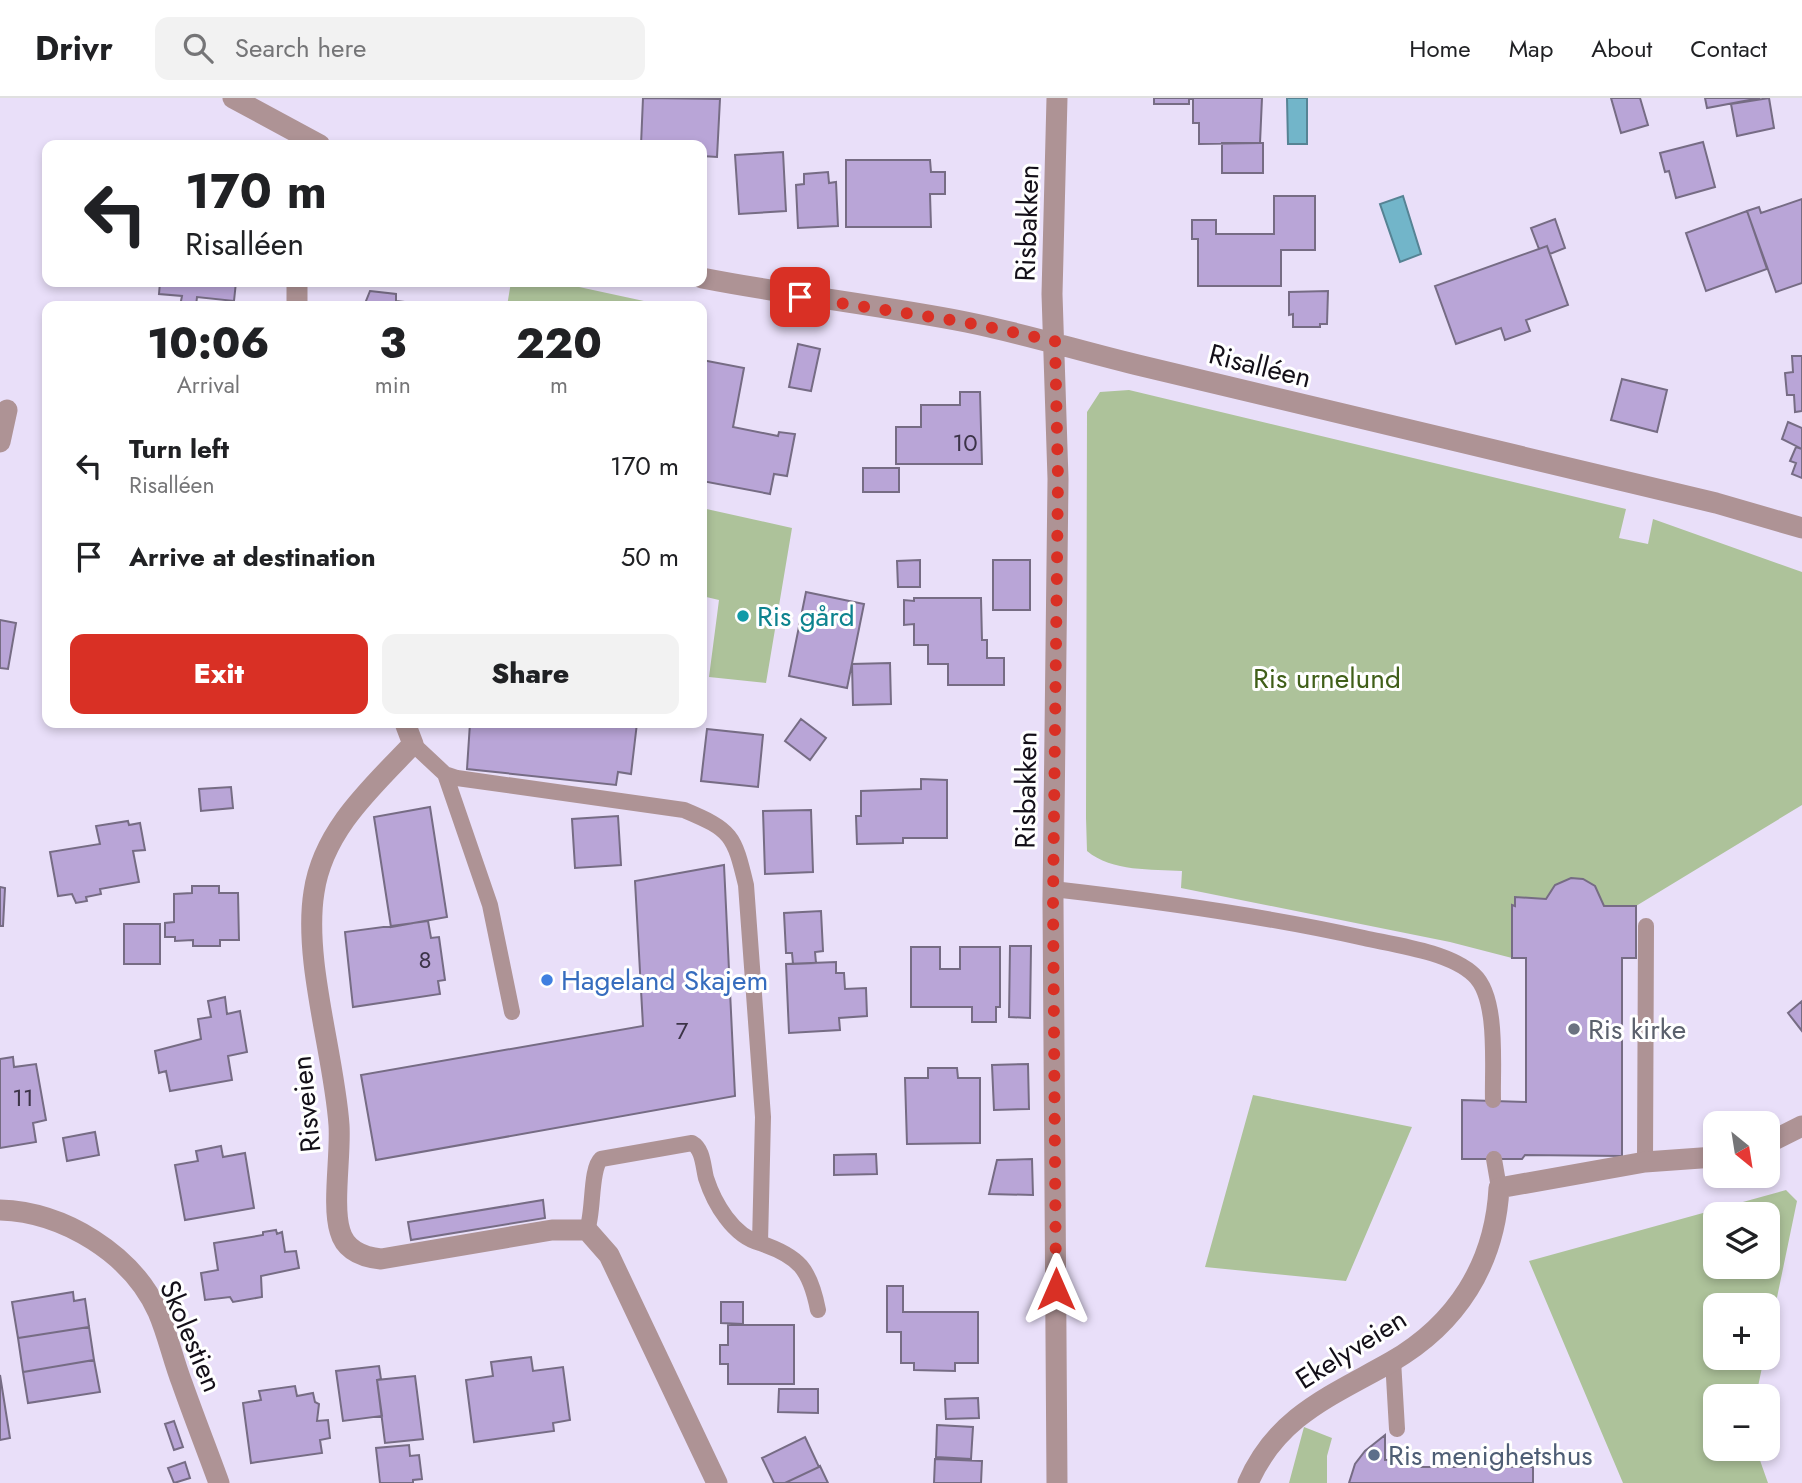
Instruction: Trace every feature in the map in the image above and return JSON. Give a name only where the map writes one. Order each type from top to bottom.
[{"type":"street","points":[[233,98],[308,140]]},
{"type":"street","name":"Risbakken","points":[[1056,98],[1052,294],[1058,479],[1054,888],[1057,1483]]},
{"type":"street","name":"Risalléen","points":[[707,279],[784,295],[964,322],[1055,341],[1142,366],[1716,503],[1802,528]]},
{"type":"street","points":[[0,442],[7,410]]},
{"type":"street","points":[[407,728],[413,744]]},
{"type":"street","name":"Risveien","points":[[413,744],[359,800],[335,835],[321,863],[314,892],[312,921],[317,970],[339,1122],[339,1229],[352,1250],[365,1257],[380,1259],[552,1230],[587,1230]]},
{"type":"street","points":[[1780,1137],[1802,1126]]},
{"type":"street","points":[[1499,1188],[1645,1162],[1703,1158]]},
{"type":"street","name":"Ekelyveien","points":[[1248,1483],[1259,1456],[1281,1432],[1319,1400],[1393,1360],[1447,1318],[1476,1280],[1497,1222],[1499,1188]]},
{"type":"street","name":"Skolestien","points":[[0,1210],[26,1213],[74,1230],[118,1257],[132,1272],[158,1312],[219,1483]]},
{"type":"street","points":[[587,1230],[609,1255],[717,1483]]},
{"type":"lane","points":[[413,744],[445,774],[490,905],[512,1012]]},
{"type":"lane","points":[[445,774],[684,810],[719,825],[737,849],[746,885],[761,1093],[763,1187],[760,1243]]},
{"type":"lane","points":[[1054,888],[1180,902],[1266,917],[1419,950],[1455,964],[1475,976],[1491,1013],[1493,1100]]},
{"type":"lane","points":[[1645,1162],[1646,926]]},
{"type":"lane","points":[[587,1230],[593,1206],[595,1170],[601,1159],[692,1143],[699,1150],[707,1180],[732,1226],[748,1240],[787,1253],[800,1264],[810,1279],[818,1310]]},
{"type":"lane","points":[[1494,1159],[1499,1188]]},
{"type":"lane","points":[[1393,1360],[1397,1429]]},
{"type":"green space","points":[[510,287],[579,287],[644,301],[508,301]]},
{"type":"green space","name":"Ris urnelund","points":[[1129,390],[1626,509],[1619,538],[1648,544],[1653,519],[1802,572],[1802,805],[1636,906],[1604,906],[1595,886],[1577,878],[1555,885],[1546,899],[1515,897],[1515,906],[1512,906],[1512,958],[1450,942],[1181,888],[1182,871],[1133,868],[1097,858],[1087,851],[1086,818],[1087,412],[1100,392]]},
{"type":"green space","points":[[707,509],[792,528],[766,683],[709,677],[719,600],[707,597]]},
{"type":"green space","points":[[1253,1095],[1412,1127],[1346,1281],[1205,1267]]},
{"type":"green space","points":[[1786,1190],[1797,1201],[1778,1293],[1703,1293],[1703,1370],[1761,1370],[1759,1384],[1703,1384],[1703,1461],[1760,1461],[1768,1483],[1623,1483],[1529,1261],[1703,1213],[1703,1279],[1780,1279],[1780,1202],[1743,1202]]},
{"type":"green space","points":[[1304,1427],[1332,1438],[1327,1456],[1327,1483],[1289,1483]]},
{"type":"water","points":[[1287,98],[1307,98],[1307,144],[1288,144]]},
{"type":"water","points":[[1403,196],[1421,254],[1400,262],[1380,204]]},
{"type":"building","points":[[643,98],[720,99],[717,157],[707,156],[707,140],[641,140]]},
{"type":"building","points":[[1154,98],[1193,99],[1189,99],[1189,104],[1154,104]]},
{"type":"building","points":[[1193,98],[1262,98],[1260,143],[1199,144],[1199,123],[1193,123]]},
{"type":"building","points":[[1611,98],[1640,98],[1648,125],[1621,133]]},
{"type":"building","points":[[1705,98],[1760,98],[1707,108]]},
{"type":"building","points":[[1769,98],[1774,128],[1737,136],[1731,104]]},
{"type":"building","points":[[1703,142],[1715,187],[1676,198],[1669,171],[1665,172],[1660,153]]},
{"type":"building","points":[[1222,143],[1263,143],[1263,173],[1222,173]]},
{"type":"building","points":[[783,152],[786,211],[739,214],[735,155]]},
{"type":"building","points":[[846,160],[930,160],[931,172],[945,172],[945,194],[930,194],[931,227],[846,227]]},
{"type":"building","points":[[828,172],[829,183],[836,182],[838,226],[798,228],[796,185],[804,184],[804,174]]},
{"type":"building","points":[[1274,196],[1315,196],[1315,250],[1281,250],[1281,286],[1198,286],[1198,239],[1192,239],[1192,220],[1216,220],[1216,234],[1274,234]]},
{"type":"building","points":[[1802,199],[1802,283],[1776,292],[1747,211],[1759,207],[1761,213]]},
{"type":"building","points":[[1747,211],[1767,269],[1706,291],[1686,233]]},
{"type":"building","points":[[1555,219],[1565,248],[1550,254],[1547,246],[1539,249],[1531,228]]},
{"type":"building","points":[[1547,246],[1568,305],[1526,320],[1530,331],[1505,340],[1501,328],[1456,344],[1435,286]]},
{"type":"building","points":[[160,287],[235,287],[234,301],[197,297],[197,301],[181,301],[182,296],[159,294]]},
{"type":"building","points":[[370,291],[396,294],[396,301],[366,301]]},
{"type":"building","points":[[1328,291],[1327,324],[1320,324],[1320,327],[1293,327],[1293,314],[1289,315],[1289,292]]},
{"type":"building","points":[[798,344],[820,349],[811,391],[789,387]]},
{"type":"building","points":[[1792,356],[1802,356],[1802,411],[1795,412],[1794,395],[1787,395],[1785,373],[1793,372]]},
{"type":"building","points":[[707,361],[744,368],[733,427],[778,436],[779,432],[795,434],[787,476],[774,474],[770,494],[707,482]]},
{"type":"building","points":[[1622,379],[1667,390],[1657,432],[1611,420]]},
{"type":"building","points":[[960,392],[980,392],[982,464],[896,464],[896,427],[921,427],[921,405],[960,405]]},
{"type":"building","points":[[1788,422],[1802,428],[1802,449],[1782,439]]},
{"type":"building","points":[[1796,447],[1802,449],[1802,478],[1792,474],[1796,463],[1790,461]]},
{"type":"building","points":[[863,468],[899,468],[899,492],[863,492]]},
{"type":"building","points":[[920,560],[920,587],[898,587],[897,561]]},
{"type":"building","points":[[993,560],[1030,560],[1030,610],[993,610]]},
{"type":"building","points":[[806,592],[864,604],[847,688],[789,676]]},
{"type":"building","points":[[914,598],[981,598],[982,640],[987,640],[987,658],[1004,658],[1004,685],[948,685],[948,664],[928,664],[928,645],[914,645],[914,624],[904,625],[904,600],[914,601]]},
{"type":"building","points":[[0,620],[16,623],[8,669],[0,668]]},
{"type":"building","points":[[890,663],[891,704],[853,705],[852,664]]},
{"type":"building","points":[[801,719],[826,738],[810,760],[785,741]]},
{"type":"building","points":[[470,728],[636,728],[631,774],[618,772],[616,785],[467,769]]},
{"type":"building","points":[[707,729],[763,735],[758,787],[701,781]]},
{"type":"building","points":[[921,779],[947,780],[947,838],[903,838],[903,843],[857,844],[856,816],[861,816],[861,791],[921,789]]},
{"type":"building","points":[[231,787],[233,808],[201,811],[199,789]]},
{"type":"building","points":[[430,807],[447,917],[391,927],[374,817]]},
{"type":"building","points":[[811,810],[813,872],[765,874],[763,811]]},
{"type":"building","points":[[618,816],[621,865],[575,868],[572,819]]},
{"type":"building","points":[[128,821],[129,825],[140,823],[145,850],[133,851],[139,882],[100,889],[101,894],[86,897],[87,901],[76,903],[72,894],[58,896],[50,852],[100,844],[96,826]]},
{"type":"building","points":[[724,865],[735,1096],[376,1160],[361,1075],[643,1026],[635,881]]},
{"type":"building","name":"Ris kirke","points":[[1571,878],[1583,879],[1595,886],[1604,906],[1636,906],[1636,958],[1622,958],[1622,1156],[1525,1155],[1522,1159],[1462,1159],[1462,1100],[1526,1102],[1526,958],[1512,958],[1512,905],[1515,906],[1515,897],[1546,899],[1555,885]]},
{"type":"building","points":[[192,886],[219,886],[219,893],[238,893],[239,940],[220,940],[220,946],[193,946],[193,940],[175,941],[175,937],[165,937],[165,923],[174,922],[174,894],[192,893]]},
{"type":"building","points":[[0,887],[5,888],[3,926],[0,926]]},
{"type":"building","points":[[821,911],[823,951],[815,952],[816,963],[793,964],[792,953],[786,953],[784,913]]},
{"type":"building","points":[[428,921],[431,938],[439,937],[445,980],[438,981],[440,994],[353,1007],[345,932]]},
{"type":"building","points":[[124,924],[160,924],[160,964],[124,964]]},
{"type":"building","points":[[1010,946],[1031,946],[1030,1018],[1009,1017]]},
{"type":"building","points":[[911,947],[940,947],[940,969],[960,969],[960,947],[1000,947],[1000,1007],[996,1007],[996,1022],[972,1022],[972,1007],[911,1007]]},
{"type":"building","points":[[836,962],[836,973],[844,973],[845,989],[866,988],[867,1016],[839,1018],[840,1030],[789,1033],[786,964]]},
{"type":"building","points":[[225,997],[227,1014],[240,1011],[247,1052],[228,1056],[232,1080],[170,1091],[166,1071],[159,1073],[155,1051],[201,1039],[198,1019],[211,1017],[208,1001]]},
{"type":"building","points":[[1802,1001],[1802,1031],[1788,1013]]},
{"type":"building","points":[[13,1057],[14,1067],[36,1064],[46,1120],[33,1123],[36,1142],[0,1148],[0,1059]]},
{"type":"building","points":[[1028,1064],[1029,1109],[994,1110],[992,1065]]},
{"type":"building","points":[[928,1068],[957,1068],[958,1078],[980,1078],[980,1143],[907,1144],[905,1078],[928,1078]]},
{"type":"building","points":[[95,1132],[99,1155],[67,1161],[63,1138]]},
{"type":"building","points":[[221,1146],[223,1157],[245,1153],[254,1208],[185,1220],[175,1165],[198,1161],[196,1151]]},
{"type":"building","points":[[876,1154],[877,1174],[834,1175],[834,1155]]},
{"type":"building","points":[[1032,1159],[1033,1195],[989,1194],[997,1160]]},
{"type":"building","points":[[543,1200],[545,1218],[411,1240],[408,1222]]},
{"type":"building","points":[[276,1230],[277,1234],[282,1232],[285,1252],[296,1251],[299,1268],[261,1276],[262,1297],[233,1302],[230,1297],[205,1300],[201,1273],[218,1270],[214,1243],[263,1235],[263,1232]]},
{"type":"building","points":[[887,1286],[903,1286],[903,1312],[978,1312],[978,1363],[955,1363],[955,1371],[914,1370],[914,1363],[901,1363],[901,1332],[887,1332]]},
{"type":"building","points":[[73,1292],[74,1301],[85,1299],[89,1327],[18,1338],[12,1302]]},
{"type":"building","points":[[721,1302],[743,1302],[743,1324],[721,1323]]},
{"type":"building","points":[[728,1325],[794,1325],[794,1384],[728,1384],[728,1364],[720,1364],[720,1345],[728,1345]]},
{"type":"building","points":[[89,1327],[94,1360],[23,1372],[18,1338]]},
{"type":"building","points":[[531,1357],[533,1371],[563,1367],[570,1420],[553,1423],[554,1431],[474,1442],[466,1380],[493,1376],[491,1362]]},
{"type":"building","points":[[94,1360],[100,1392],[28,1403],[23,1372]]},
{"type":"building","points":[[379,1366],[381,1379],[377,1380],[382,1416],[343,1421],[336,1371]]},
{"type":"building","points":[[0,1375],[10,1438],[0,1440]]},
{"type":"building","points":[[415,1376],[423,1439],[385,1443],[377,1380]]},
{"type":"building","points":[[295,1386],[297,1396],[313,1393],[315,1402],[319,1404],[317,1421],[328,1420],[330,1438],[320,1440],[322,1453],[251,1463],[243,1403],[261,1400],[259,1391]]},
{"type":"building","points":[[779,1389],[818,1389],[818,1413],[778,1412]]},
{"type":"building","points":[[978,1398],[979,1418],[946,1419],[945,1399]]},
{"type":"building","points":[[174,1421],[183,1447],[174,1450],[165,1424]]},
{"type":"building","points":[[937,1425],[973,1427],[971,1459],[936,1457]]},
{"type":"building","name":"Ris menighetshus","points":[[1385,1435],[1385,1460],[1417,1459],[1417,1467],[1533,1467],[1533,1483],[1349,1483],[1355,1464],[1365,1451]]},
{"type":"building","points":[[805,1437],[819,1467],[785,1483],[774,1483],[762,1458]]},
{"type":"building","points":[[409,1445],[410,1456],[419,1455],[422,1479],[413,1480],[413,1483],[380,1483],[376,1448]]},
{"type":"building","points":[[935,1459],[982,1461],[981,1483],[934,1483]]},
{"type":"building","points":[[185,1462],[190,1478],[174,1483],[168,1468]]},
{"type":"building","points":[[819,1467],[828,1483],[785,1483]]},
{"type":"place","name":"Ris gård","points":[[743,616]]},
{"type":"place","name":"Hageland Skajem","points":[[547,980]]},
{"type":"place","name":"Ris kirke","points":[[1574,1029]]},
{"type":"place","name":"Ris menighetshus","points":[[1374,1455]]},
{"type":"route","points":[[800,297],[964,322],[1055,341],[1058,479],[1053,901],[1056,1289]]}]
